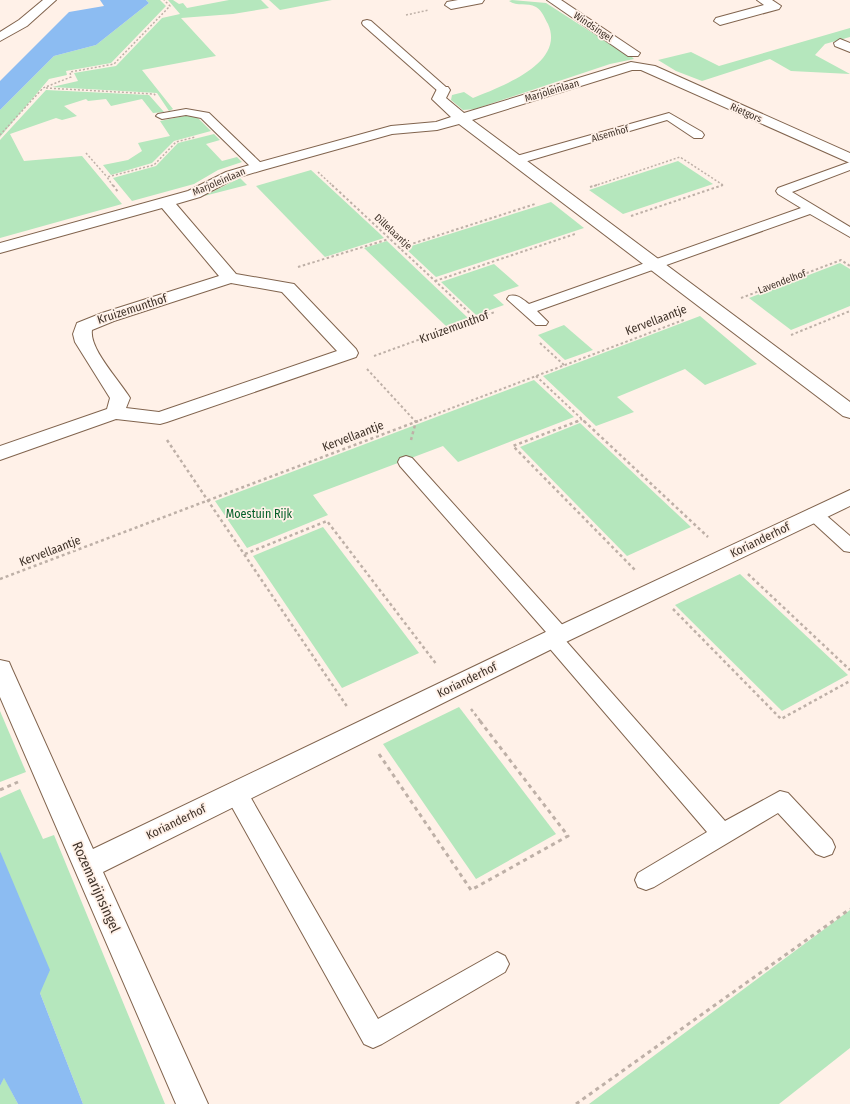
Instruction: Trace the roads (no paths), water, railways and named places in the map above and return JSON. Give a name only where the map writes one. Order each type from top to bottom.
[{"type":"street","points":[[1,36],[6,23],[35,0]]},
{"type":"street","points":[[1,36],[23,23],[50,0]]},
{"type":"street","points":[[451,6],[478,0]]},
{"type":"street","name":"Windsingel","points":[[553,0],[633,53]]},
{"type":"street","points":[[720,21],[775,6],[763,0]]},
{"type":"street","name":"Marjoleinlaan","points":[[0,248],[201,192],[231,175],[258,167],[391,130],[431,127],[462,119],[631,66],[642,66]]},
{"type":"street","name":"Rietgors","points":[[642,66],[850,159]]},
{"type":"street","points":[[443,90],[439,100],[462,119],[850,412]]},
{"type":"street","points":[[166,202],[230,278]]},
{"type":"street","name":"Kruizemunthof","points":[[230,278],[288,288],[294,292],[354,357],[169,416],[153,419],[132,414],[115,413],[120,398],[87,349],[81,336],[83,328],[108,317],[230,278]]},
{"type":"street","points":[[0,453],[115,413]]},
{"type":"street","name":"Korianderhof","points":[[86,866],[556,636],[850,497]]},
{"type":"street","name":"Rozemarijnsingel","points":[[0,670],[192,1104]]},
{"type":"lane","points":[[367,23],[443,90]]},
{"type":"lane","points":[[165,115],[183,112],[198,113],[207,117],[258,167]]},
{"type":"lane","name":"Alsemhof","points":[[517,160],[670,116],[698,135]]},
{"type":"lane","points":[[850,166],[782,191],[850,233]]},
{"type":"lane","points":[[527,310],[811,209]]},
{"type":"lane","points":[[514,299],[541,322]]},
{"type":"lane","points":[[406,462],[556,636],[722,834]]},
{"type":"lane","points":[[814,514],[850,546]]},
{"type":"lane","points":[[236,793],[373,1035],[497,964]]},
{"type":"lane","points":[[646,880],[780,800],[824,847]]},
{"type":"water","points":[[100,0],[146,0],[149,3],[96,45],[54,56],[0,110],[0,81],[69,12],[104,6]]},
{"type":"water","points":[[0,851],[50,970],[40,993],[83,1104],[18,1104],[4,1078],[0,1086]]},
{"type":"park label","name":"Moestuin Rijk","points":[[259,514]]}]
